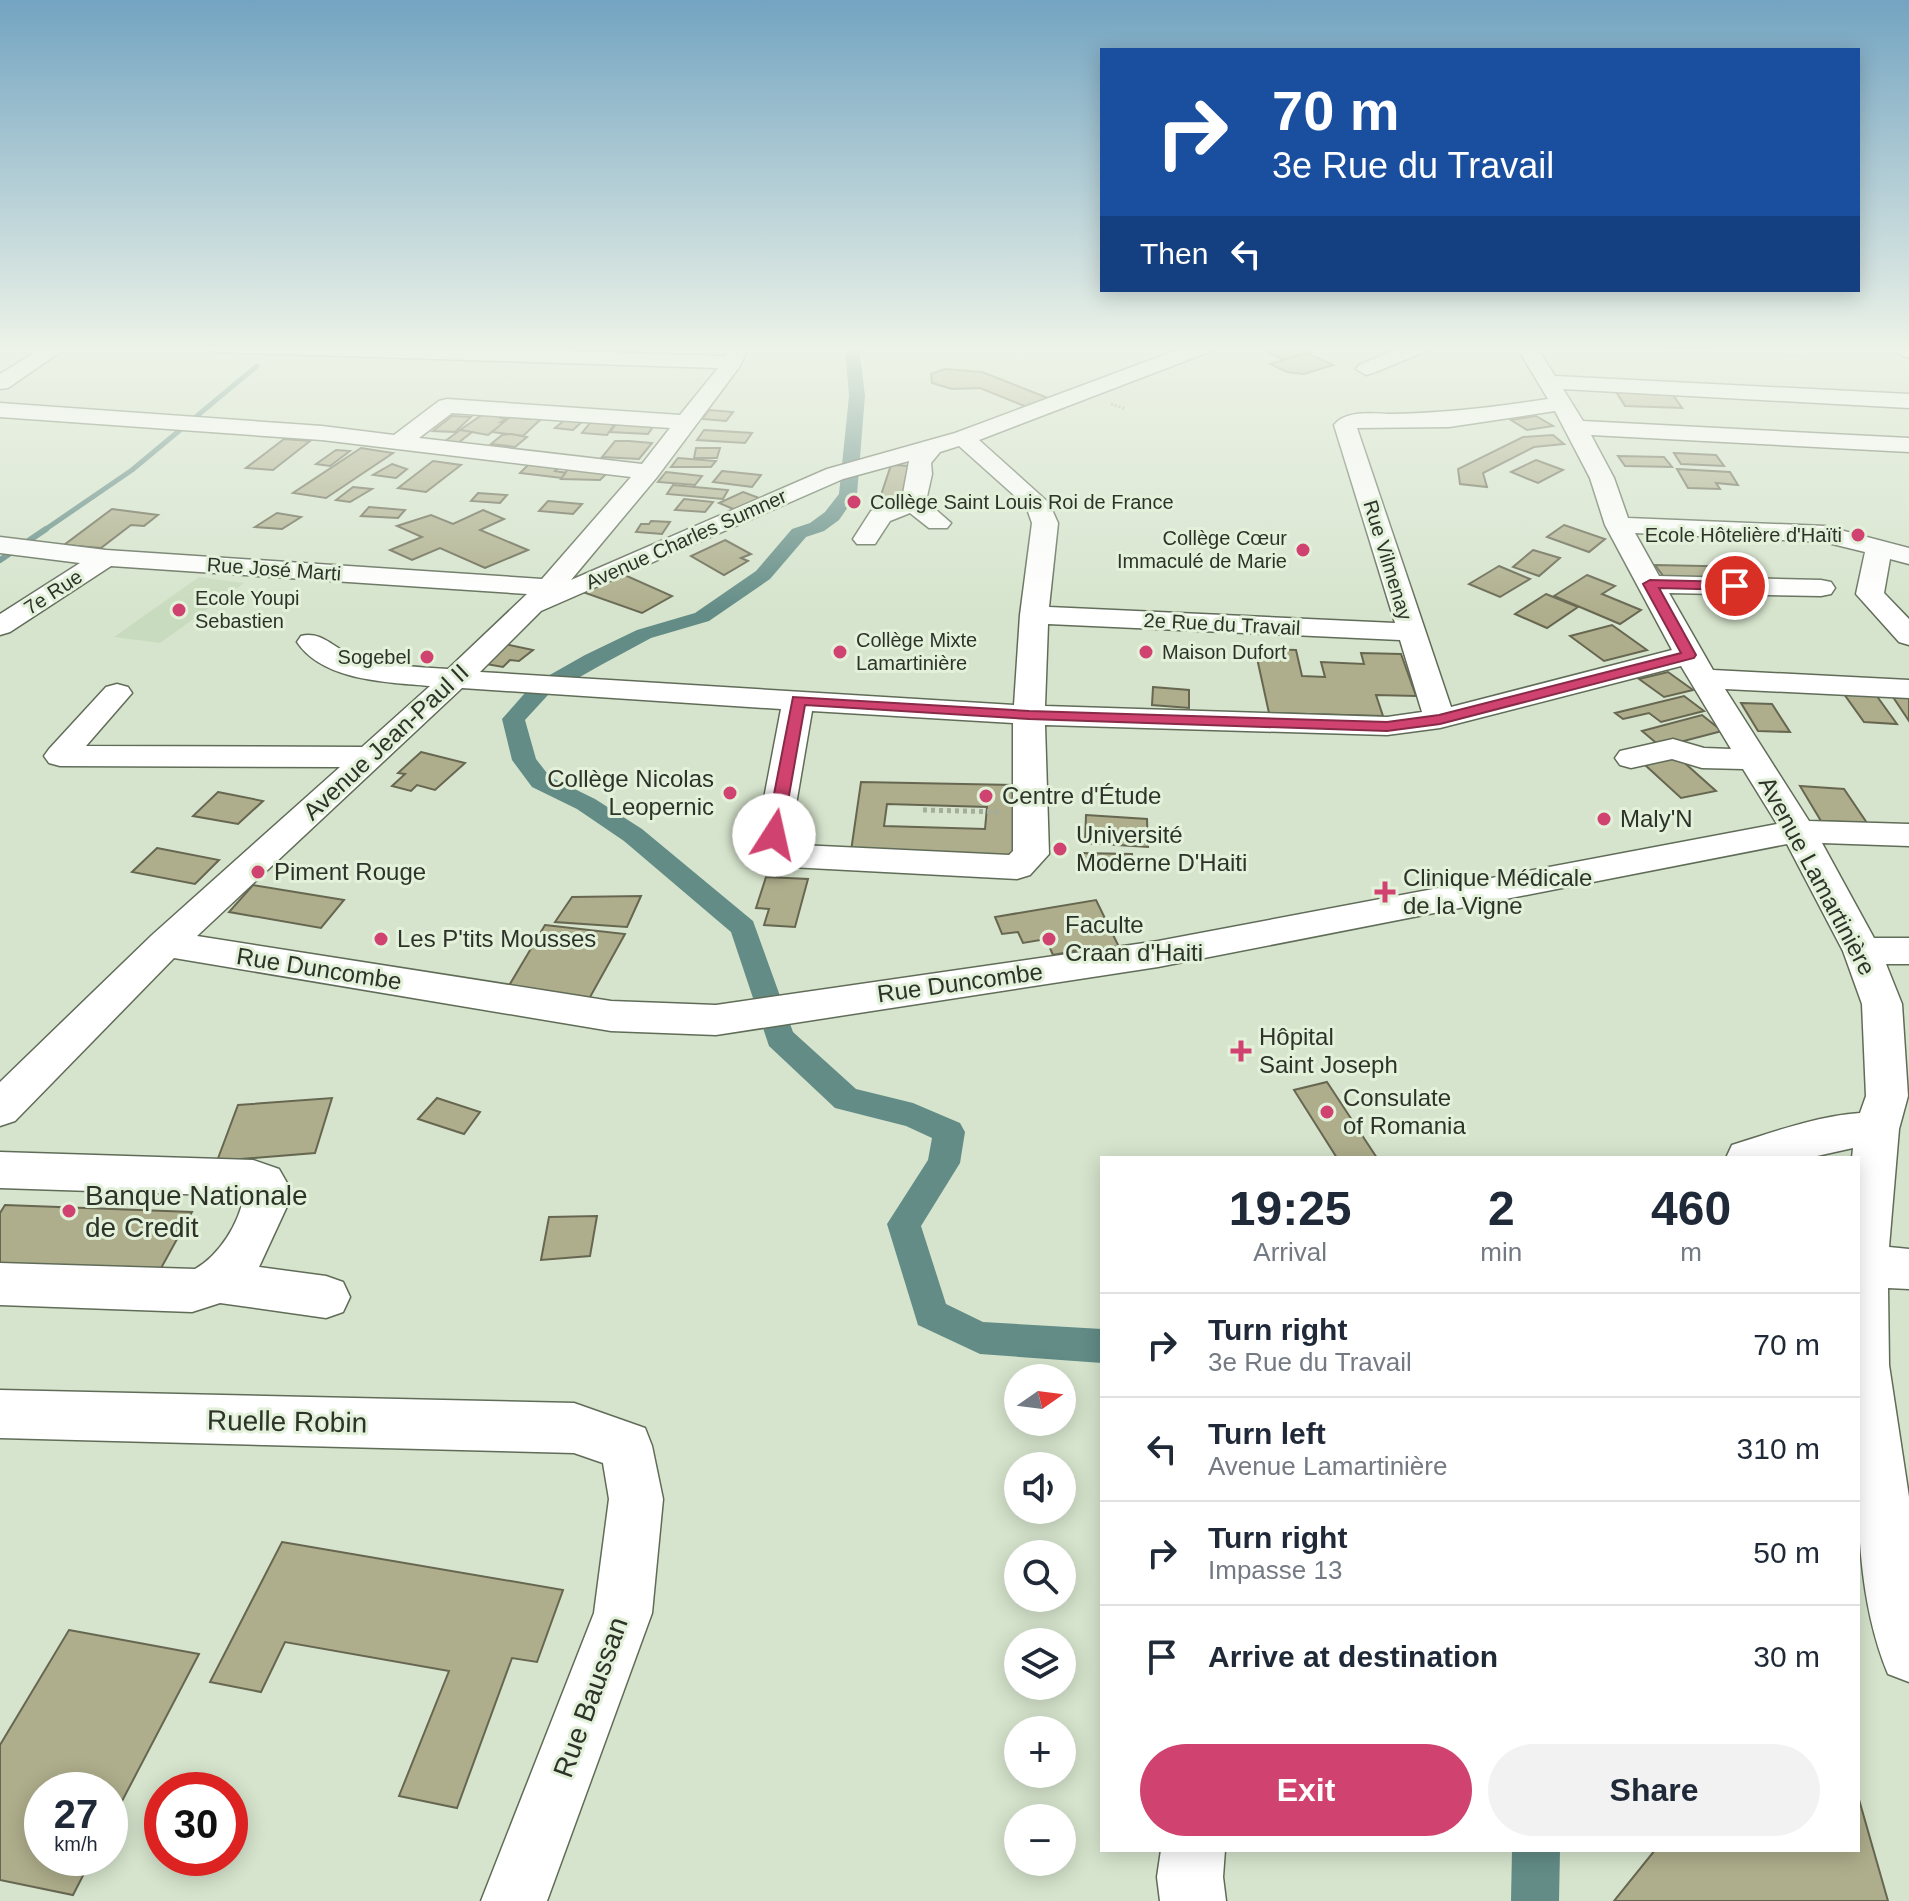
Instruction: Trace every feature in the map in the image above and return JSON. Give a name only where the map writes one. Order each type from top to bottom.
[{"type":"street","points":[[337,435],[649,472]]},
{"type":"street","points":[[399,442],[409,435]]},
{"type":"street","name":"Avenue Jean-Paul II","points":[[3,1101],[165,944],[551,595],[677,435]]},
{"type":"street","name":"Avenue Charles Sumner","points":[[551,595],[835,474],[972,435]]},
{"type":"street","name":"Rue Vilmenay","points":[[1348,435],[1440,719]]},
{"type":"street","name":"Avenue Lamartinière","points":[[1580,435],[1602,478],[1618,525],[1697,667],[1798,831],[1862,951],[1882,1004],[1891,1107],[1886,1268],[1861,1366],[1905,1627]]},
{"type":"street","points":[[1853,435],[1909,445]]},
{"type":"street","points":[[798,700],[774,835],[790,856],[1017,867],[1031,854],[1029,715],[1034,615],[1045,523],[1037,503],[963,438]]},
{"type":"street","points":[[913,503],[920,474],[919,463],[930,449]]},
{"type":"street","points":[[913,503],[938,523]]},
{"type":"street","points":[[866,539],[880,516],[913,503]]},
{"type":"street","points":[[1618,525],[1825,534],[1909,556]]},
{"type":"street","name":"Rue José Marti","points":[[2,545],[106,558],[551,595]]},
{"type":"street","points":[[1879,549],[1870,594],[1909,636]]},
{"type":"street","name":"7e Rue","points":[[0,626],[106,558]]},
{"type":"street","points":[[1650,584],[1821,588]]},
{"type":"street","name":"2e Rue du Travail","points":[[1034,615],[1410,632]]},
{"type":"street","points":[[311,642],[329,657],[372,670],[455,679],[1029,715],[1387,726],[1440,719],[1697,667],[1909,689]]},
{"type":"street","points":[[117,693],[60,756],[370,757]]},
{"type":"street","points":[[1631,758],[1673,749],[1702,758],[1753,759]]},
{"type":"street","name":"Rue Duncombe","points":[[165,944],[611,1016],[716,1020],[1158,954],[1798,831],[1909,835]]},
{"type":"street","points":[[1862,951],[1909,951]]},
{"type":"street","points":[[1755,1156],[1838,1132],[1891,1107]]},
{"type":"street","points":[[0,1170],[253,1178],[263,1182],[268,1190],[266,1202],[231,1272],[220,1282],[192,1291],[0,1284]]},
{"type":"street","points":[[220,1282],[326,1297]]},
{"type":"street","name":"Ruelle Robin","points":[[0,1414],[574,1428]]},
{"type":"street","name":"Rue Baussan","points":[[514,1901],[623,1613],[625,1598],[636,1499],[626,1446],[574,1428]]},
{"type":"street","points":[[1193,1852],[1190,1877],[1193,1901]]},
{"type":"path","points":[[923,810],[1031,813]]},
{"type":"shaded area","name":"Ecole Youpi Sebastien","points":[[199,577],[244,583],[160,643],[114,637]]},
{"type":"building","points":[[454,435],[469,435],[458,443],[444,442]]},
{"type":"building","points":[[502,435],[527,437],[515,447],[491,444]]},
{"type":"building","points":[[701,435],[751,435],[745,443],[697,440]]},
{"type":"building","points":[[1553,435],[1564,444],[1534,447],[1483,473],[1487,487],[1460,484],[1458,469],[1523,437]]},
{"type":"building","points":[[284,439],[310,441],[273,470],[246,468]]},
{"type":"building","points":[[615,441],[652,443],[639,459],[602,457]]},
{"type":"building","points":[[361,448],[393,453],[326,498],[293,493]]},
{"type":"building","points":[[696,448],[720,448],[717,458],[694,458]]},
{"type":"building","points":[[336,450],[350,451],[330,466],[316,464]]},
{"type":"building","points":[[1674,453],[1716,455],[1724,466],[1681,464]]},
{"type":"building","points":[[1618,456],[1664,457],[1672,467],[1625,466]]},
{"type":"building","points":[[678,458],[716,461],[711,467],[671,467]]},
{"type":"building","points":[[1536,460],[1563,470],[1538,483],[1511,472]]},
{"type":"building","points":[[433,461],[461,465],[426,492],[398,488]]},
{"type":"building","points":[[530,463],[559,467],[555,471],[567,473],[562,478],[520,473]]},
{"type":"building","points":[[392,464],[407,469],[396,478],[373,475]]},
{"type":"building","points":[[891,465],[912,466],[903,499],[880,498]]},
{"type":"building","points":[[568,469],[608,472],[600,480],[561,479]]},
{"type":"building","points":[[1677,469],[1730,472],[1738,485],[1716,483],[1720,489],[1688,488]]},
{"type":"building","points":[[722,471],[761,475],[752,487],[713,482]]},
{"type":"building","points":[[666,472],[702,476],[695,485],[658,482]]},
{"type":"building","points":[[673,485],[728,490],[723,499],[667,494]]},
{"type":"building","points":[[353,487],[372,489],[350,502],[336,500]]},
{"type":"building","points":[[743,492],[762,499],[738,511],[719,503]]},
{"type":"building","points":[[478,493],[507,495],[500,503],[471,501]]},
{"type":"building","points":[[684,499],[713,502],[705,512],[675,510]]},
{"type":"building","points":[[548,501],[582,504],[573,514],[539,511]]},
{"type":"building","points":[[369,507],[405,510],[398,518],[361,516]]},
{"type":"building","points":[[112,509],[158,515],[144,526],[131,525],[101,548],[64,545]]},
{"type":"building","points":[[483,510],[504,519],[480,530],[528,550],[485,568],[440,548],[412,560],[390,550],[422,537],[397,526],[431,515],[453,524]]},
{"type":"building","points":[[277,513],[301,517],[282,529],[255,527]]},
{"type":"building","points":[[670,522],[662,534],[636,532],[641,524]]},
{"type":"building","points":[[1564,525],[1605,539],[1589,552],[1547,537]]},
{"type":"building","points":[[725,540],[751,554],[741,558],[748,561],[724,575],[691,556]]},
{"type":"building","points":[[1533,550],[1560,558],[1539,576],[1513,567]]},
{"type":"building","points":[[1655,565],[1750,567],[1765,584],[1667,581]]},
{"type":"building","points":[[1499,566],[1530,579],[1500,597],[1469,584]]},
{"type":"building","points":[[620,573],[672,596],[642,613],[577,590]]},
{"type":"building","points":[[1587,575],[1615,586],[1602,594],[1641,610],[1620,624],[1554,596]]},
{"type":"building","points":[[1546,594],[1578,607],[1547,628],[1515,614]]},
{"type":"building","points":[[1612,625],[1647,650],[1604,661],[1570,636]]},
{"type":"building","points":[[495,642],[533,650],[519,661],[510,660],[503,667],[486,664]]},
{"type":"building","points":[[1255,649],[1296,650],[1302,676],[1325,677],[1321,662],[1364,664],[1361,653],[1401,654],[1416,696],[1376,695],[1383,716],[1269,713]]},
{"type":"building","points":[[1668,672],[1693,690],[1664,697],[1639,679]]},
{"type":"building","points":[[1153,687],[1189,690],[1189,708],[1152,705]]},
{"type":"building","points":[[1844,694],[1876,695],[1897,724],[1864,722]]},
{"type":"building","points":[[1891,694],[1909,695],[1909,721]]},
{"type":"building","points":[[1684,696],[1704,711],[1661,722],[1649,713],[1623,719],[1615,713]]},
{"type":"building","points":[[1741,703],[1772,704],[1790,732],[1758,731]]},
{"type":"building","points":[[1702,715],[1722,731],[1661,747],[1642,731]]},
{"type":"building","points":[[421,752],[465,763],[435,790],[417,785],[411,791],[392,786],[405,774],[398,773]]},
{"type":"building","points":[[1678,757],[1716,791],[1681,798],[1644,764]]},
{"type":"building","points":[[861,782],[1014,785],[1013,856],[851,851]],"holes":[[[887,804],[987,807],[985,829],[884,826]]]},
{"type":"building","points":[[1800,786],[1844,789],[1867,823],[1821,821]]},
{"type":"building","points":[[218,792],[263,801],[238,824],[193,816]]},
{"type":"building","points":[[1086,815],[1147,819],[1148,847],[1085,843]]},
{"type":"building","points":[[157,848],[219,860],[195,884],[132,872]]},
{"type":"building","points":[[1080,853],[1132,854],[1133,870],[1090,869],[1089,865],[1081,864]]},
{"type":"building","points":[[766,877],[808,879],[795,927],[764,925],[769,909],[756,908]]},
{"type":"building","points":[[253,885],[344,900],[321,928],[229,912]]},
{"type":"building","points":[[641,896],[627,927],[555,922],[572,897]]},
{"type":"building","points":[[1096,900],[1120,949],[1082,955],[1080,950],[1053,955],[1046,939],[1023,943],[1018,932],[1002,934],[995,917]]},
{"type":"building","points":[[545,925],[625,934],[589,999],[507,989]]},
{"type":"building","name":"Consulate of Romania","points":[[1327,1082],[1376,1156],[1336,1156],[1294,1090]]},
{"type":"building","points":[[332,1098],[315,1153],[217,1161],[238,1105]]},
{"type":"building","points":[[437,1098],[480,1112],[464,1134],[418,1119]]},
{"type":"building","points":[[5,1205],[192,1212],[160,1270],[0,1265],[0,1213]]},
{"type":"building","points":[[597,1216],[590,1256],[541,1260],[549,1217]]},
{"type":"building","points":[[282,1542],[563,1590],[537,1662],[512,1658],[457,1808],[399,1796],[449,1671],[285,1642],[261,1692],[210,1682]]},
{"type":"building","points":[[69,1630],[199,1654],[128,1790],[128,1772],[24,1772],[24,1876],[83,1876],[73,1895],[0,1880],[0,1745]]},
{"type":"building","points":[[1860,1803],[1888,1901],[1614,1901],[1653,1852],[1860,1852]]},
{"type":"waterway","points":[[43,531],[132,470],[174,435]]},
{"type":"waterway","points":[[853,435],[848,494],[832,516],[817,527],[799,533],[763,575],[702,617],[644,634],[540,690],[513,719],[524,760],[541,782],[586,804],[633,835],[743,928],[780,1038],[846,1099],[913,1115],[949,1132],[944,1163],[904,1224],[931,1314],[980,1338],[1100,1346]]},
{"type":"waterway","points":[[0,560],[46,529]]},
{"type":"waterway","points":[[1535,1901],[1536,1852]]},
{"type":"place","name":"Collège Saint Louis Roi de France","points":[[854,502]]},
{"type":"place","name":"Ecole Hôtelière d'Haïti","points":[[1858,535]]},
{"type":"place","name":"Collège Cœur Immaculé de Marie","points":[[1303,550]]},
{"type":"place","name":"Ecole Youpi Sebastien","points":[[179,610]]},
{"type":"place","name":"Collège Mixte Lamartinière","points":[[840,652]]},
{"type":"place","name":"Maison Dufort","points":[[1146,652]]},
{"type":"place","name":"Sogebel","points":[[427,657]]},
{"type":"place","name":"Collège Nicolas Leopernic","points":[[730,793]]},
{"type":"place","name":"Centre d'Étude","points":[[986,796]]},
{"type":"place","name":"Maly'N","points":[[1604,819]]},
{"type":"place","name":"Université Moderne D'Haiti","points":[[1060,849]]},
{"type":"place","name":"Piment Rouge","points":[[258,872]]},
{"type":"place","name":"Clinique Médicale de la Vigne","points":[[1385,892]]},
{"type":"place","name":"Les P'tits Mousses","points":[[381,939]]},
{"type":"place","name":"Faculte Craan d'Haiti","points":[[1049,939]]},
{"type":"place","name":"Hôpital Saint Joseph","points":[[1241,1051]]},
{"type":"place","name":"Consulate of Romania","points":[[1327,1112]]},
{"type":"place","name":"Banque Nationale de Credit","points":[[69,1211]]},
{"type":"route","points":[[774,835],[798,700],[1029,715],[1387,726],[1440,719],[1689,655],[1650,584],[1735,586]]}]
